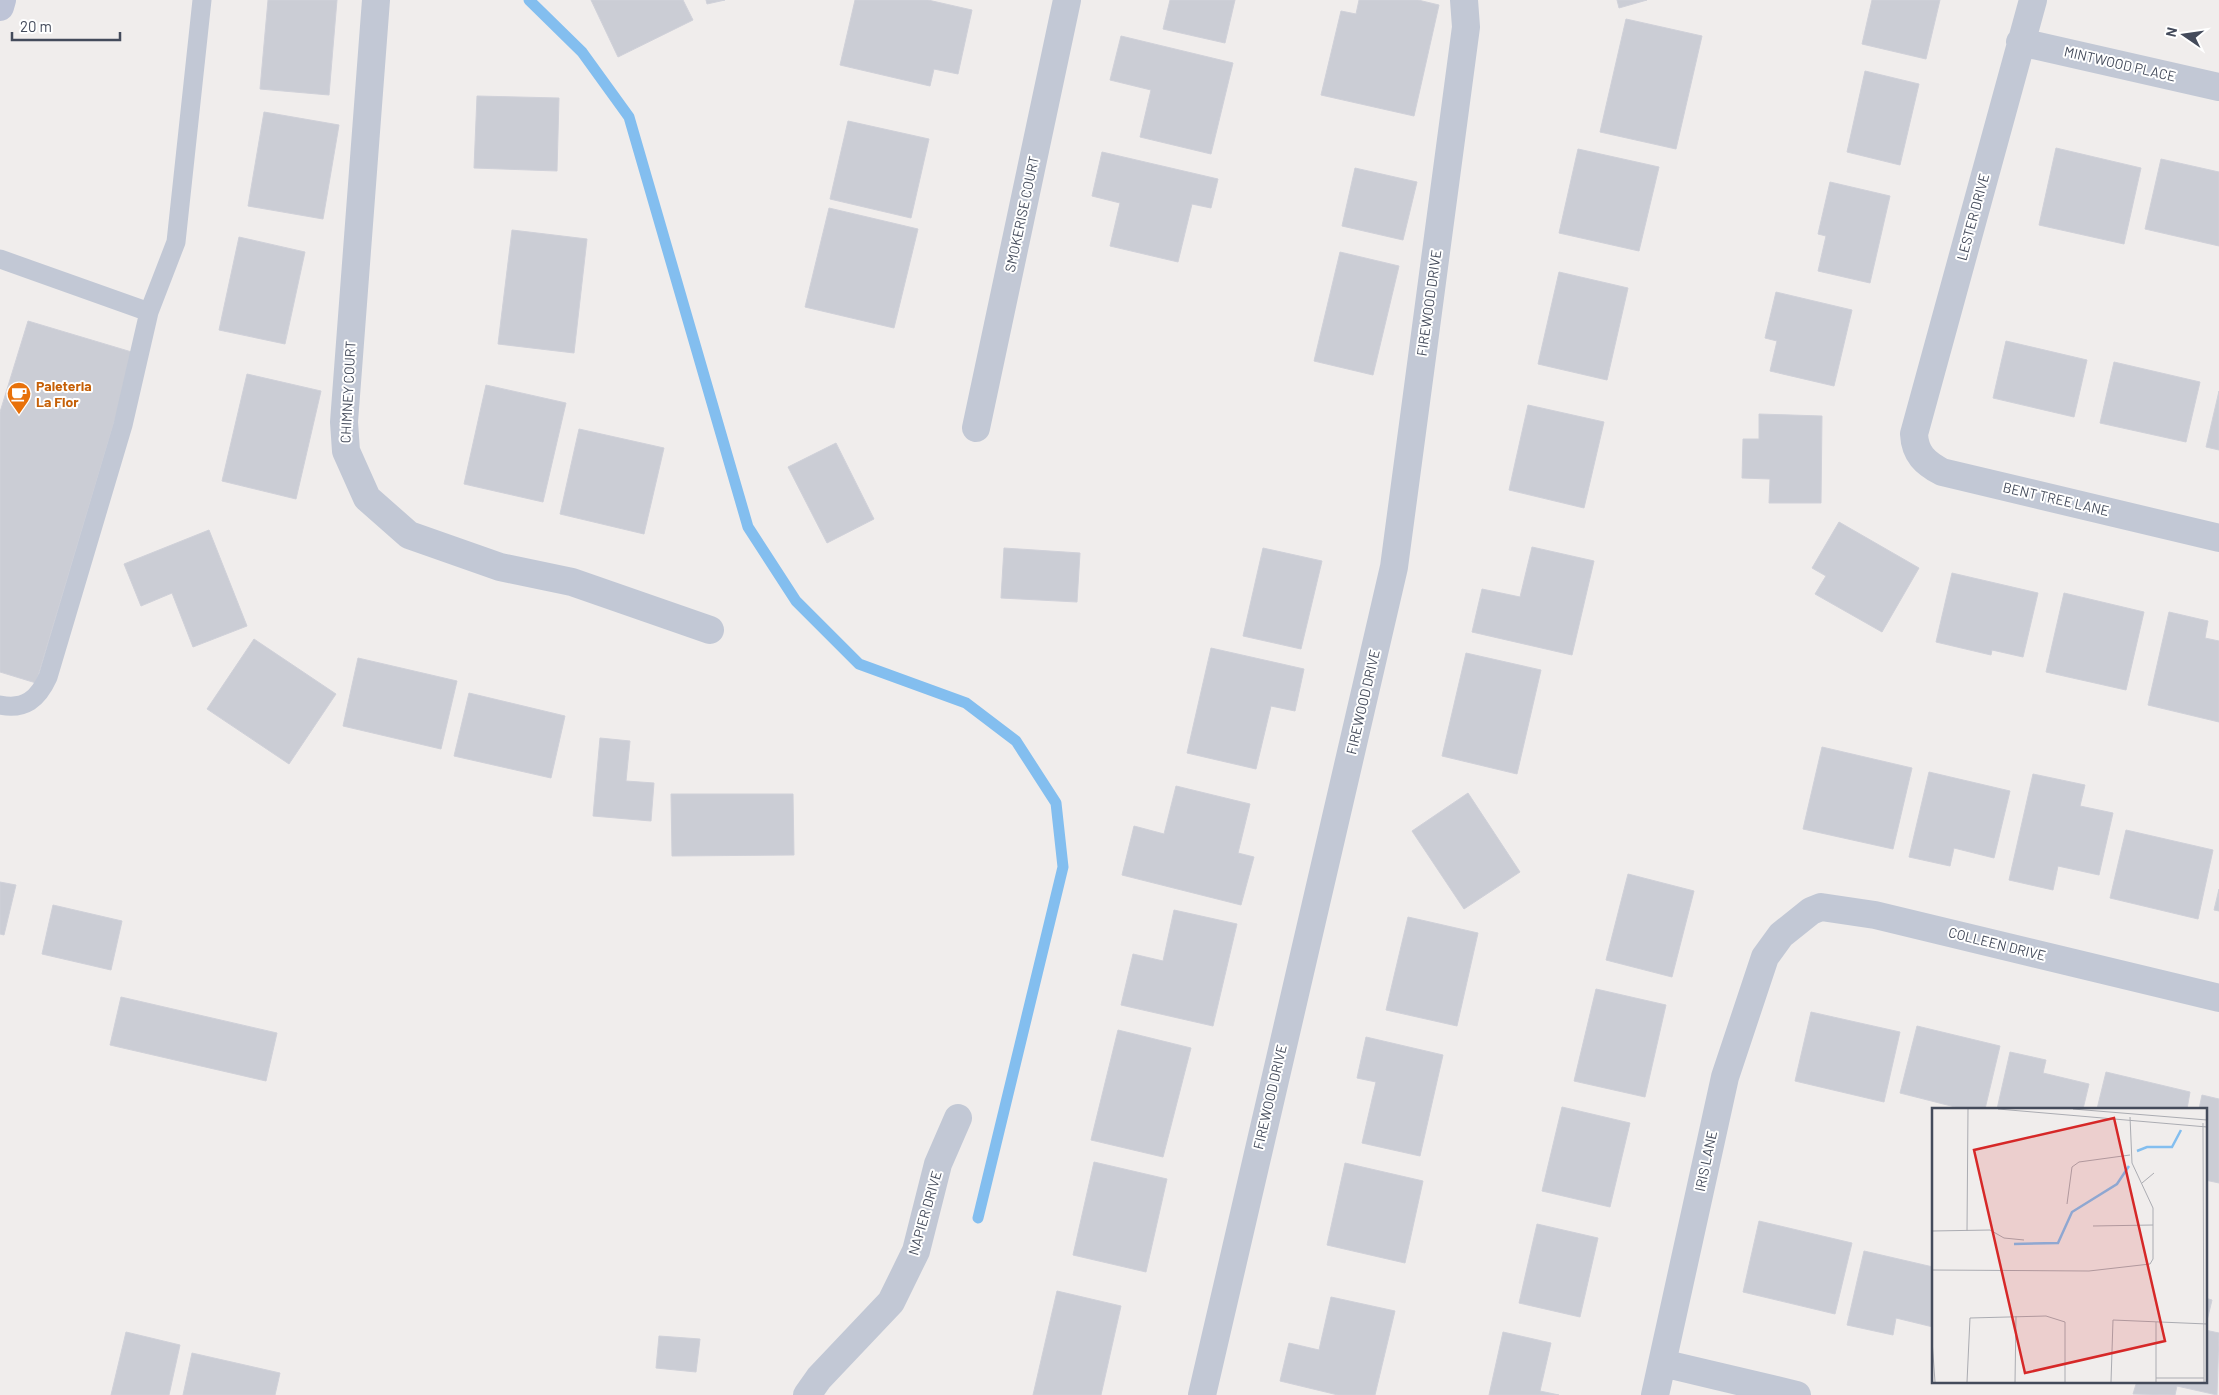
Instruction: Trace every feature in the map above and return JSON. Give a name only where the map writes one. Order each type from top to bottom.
[{"type":"main road","points":[[0,7],[2,0]]},
{"type":"street","name":"CHIMNEY COURT","points":[[376,0],[344,422],[346,451],[367,498],[409,535],[500,567],[572,582],[710,630]]},
{"type":"street","name":"SMOKERISE COURT","points":[[976,428],[1067,0]]},
{"type":"street","name":"FIREWOOD DRIVE","points":[[1202,1395],[1394,567],[1466,27],[1464,0]]},
{"type":"street","name":"LESTER DRIVE","points":[[1914,434],[2033,0]]},
{"type":"street","name":"MINTWOOD PLACE","points":[[2020,42],[2219,87]]},
{"type":"street","name":"BENT TREE LANE","points":[[1914,434],[1915,447],[1929,465],[1942,472],[2219,538]]},
{"type":"street","name":"COLLEEN DRIVE","points":[[1781,935],[1811,911],[1821,907],[1875,915],[2219,998]]},
{"type":"street","name":"IRIS LANE","points":[[1655,1395],[1725,1076],[1765,957],[1781,935]]},
{"type":"street","name":"NAPIER DRIVE","points":[[807,1395],[818,1378],[891,1302],[916,1251],[938,1164],[958,1118]]},
{"type":"street","points":[[1662,1363],[1797,1395]]},
{"type":"lane","points":[[0,705],[17,706],[32,701],[42,689],[48,677],[123,425],[149,312],[176,242],[202,0]]},
{"type":"lane","points":[[0,259],[149,312]]},
{"type":"building","points":[[268,0],[337,0],[329,95],[260,89]]},
{"type":"building","points":[[591,0],[683,0],[693,20],[618,57]]},
{"type":"building","points":[[706,0],[725,0],[707,4]]},
{"type":"building","points":[[855,0],[928,0],[972,10],[958,74],[934,69],[930,86],[840,65]]},
{"type":"building","points":[[1170,0],[1235,0],[1225,43],[1163,29]]},
{"type":"building","points":[[1359,0],[1418,0],[1439,5],[1414,116],[1321,95],[1341,11],[1356,14]]},
{"type":"building","points":[[1617,0],[1647,0],[1619,8]]},
{"type":"building","points":[[1872,0],[1940,0],[1926,59],[1862,44]]},
{"type":"building","points":[[1626,19],[1702,36],[1676,149],[1600,132]]},
{"type":"building","points":[[1121,36],[1233,63],[1211,154],[1140,137],[1151,90],[1110,80]]},
{"type":"building","points":[[1865,71],[1919,84],[1900,165],[1847,152]]},
{"type":"building","points":[[477,96],[559,98],[557,171],[474,168]]},
{"type":"building","points":[[264,112],[339,125],[323,219],[248,206]]},
{"type":"building","points":[[848,121],[929,139],[911,218],[830,199]]},
{"type":"building","points":[[2056,148],[2141,168],[2124,244],[2039,225]]},
{"type":"building","points":[[1578,149],[1659,167],[1639,251],[1559,233]]},
{"type":"building","points":[[1102,152],[1218,179],[1211,208],[1192,204],[1178,262],[1110,246],[1120,203],[1092,196]]},
{"type":"building","points":[[2161,159],[2219,172],[2219,246],[2145,229]]},
{"type":"building","points":[[1355,168],[1417,182],[1403,240],[1342,226]]},
{"type":"building","points":[[1830,182],[1890,196],[1870,283],[1818,271],[1826,236],[1818,234]]},
{"type":"building","points":[[829,208],[918,229],[894,328],[805,307]]},
{"type":"building","points":[[512,230],[587,239],[574,353],[498,344]]},
{"type":"building","points":[[239,237],[305,252],[285,344],[219,330]]},
{"type":"building","points":[[1340,252],[1399,266],[1373,375],[1314,361]]},
{"type":"building","points":[[1559,272],[1628,288],[1607,380],[1538,364]]},
{"type":"building","points":[[1776,292],[1852,310],[1834,386],[1770,371],[1777,341],[1765,338]]},
{"type":"building","points":[[28,321],[135,353],[36,683],[0,672],[0,412]]},
{"type":"building","points":[[2006,341],[2087,360],[2074,417],[1993,398]]},
{"type":"building","points":[[2114,362],[2200,382],[2186,442],[2100,423]]},
{"type":"building","points":[[247,374],[321,391],[296,499],[222,481]]},
{"type":"building","points":[[486,385],[566,403],[543,502],[464,484]]},
{"type":"building","points":[[2219,391],[2219,450],[2206,447]]},
{"type":"building","points":[[1528,405],[1604,422],[1584,508],[1509,490]]},
{"type":"building","points":[[1759,414],[1822,416],[1821,503],[1769,503],[1770,479],[1742,478],[1743,439],[1759,439]]},
{"type":"building","points":[[579,429],[664,448],[644,534],[560,514]]},
{"type":"building","points":[[836,443],[874,519],[827,543],[788,467]]},
{"type":"building","points":[[1839,522],[1919,568],[1882,632],[1815,594],[1826,576],[1812,568]]},
{"type":"building","points":[[209,530],[247,626],[193,647],[172,593],[141,606],[124,564]]},
{"type":"building","points":[[1532,547],[1594,561],[1572,655],[1472,632],[1482,589],[1520,597]]},
{"type":"building","points":[[1004,548],[1080,553],[1077,602],[1001,598]]},
{"type":"building","points":[[1263,548],[1322,561],[1301,649],[1243,636]]},
{"type":"building","points":[[1952,573],[2038,593],[2023,657],[1992,650],[1991,655],[1936,642]]},
{"type":"building","points":[[2064,593],[2144,612],[2126,690],[2046,672]]},
{"type":"building","points":[[2169,612],[2208,621],[2205,638],[2219,641],[2219,722],[2148,705]]},
{"type":"building","points":[[254,639],[336,694],[289,764],[207,709]]},
{"type":"building","points":[[1211,648],[1304,669],[1295,711],[1271,706],[1256,769],[1187,753]]},
{"type":"building","points":[[1466,653],[1541,670],[1517,774],[1442,756]]},
{"type":"building","points":[[358,658],[457,681],[441,749],[343,726]]},
{"type":"building","points":[[469,693],[565,716],[551,778],[454,756]]},
{"type":"building","points":[[600,738],[630,741],[626,781],[654,783],[651,821],[593,816]]},
{"type":"building","points":[[1822,747],[1912,768],[1893,849],[1803,829]]},
{"type":"building","points":[[1929,772],[2010,791],[1994,858],[1954,848],[1950,866],[1909,857]]},
{"type":"building","points":[[2033,774],[2085,785],[2080,806],[2113,813],[2099,875],[2058,866],[2053,890],[2009,880]]},
{"type":"building","points":[[1176,786],[1250,804],[1238,853],[1254,857],[1241,905],[1122,875],[1134,826],[1164,834]]},
{"type":"building","points":[[1468,793],[1520,872],[1464,909],[1412,831]]},
{"type":"building","points":[[671,794],[793,794],[794,855],[672,856]]},
{"type":"building","points":[[2126,830],[2213,850],[2198,919],[2110,898]]},
{"type":"building","points":[[1628,874],[1694,891],[1672,977],[1606,960]]},
{"type":"building","points":[[0,882],[16,885],[4,935],[0,934]]},
{"type":"building","points":[[2219,889],[2219,911],[2214,910]]},
{"type":"building","points":[[53,905],[122,921],[111,970],[42,954]]},
{"type":"building","points":[[1174,910],[1237,924],[1213,1026],[1121,1005],[1133,954],[1163,961]]},
{"type":"building","points":[[1408,917],[1478,933],[1457,1026],[1386,1010]]},
{"type":"building","points":[[1596,989],[1666,1005],[1645,1097],[1574,1081]]},
{"type":"building","points":[[121,997],[277,1033],[266,1081],[110,1045]]},
{"type":"building","points":[[1811,1012],[1900,1032],[1884,1102],[1795,1081]]},
{"type":"building","points":[[1917,1026],[2000,1046],[1985,1108],[1959,1108],[1900,1093]]},
{"type":"building","points":[[1118,1030],[1191,1048],[1163,1157],[1091,1140]]},
{"type":"building","points":[[1366,1037],[1443,1055],[1420,1156],[1362,1143],[1376,1082],[1357,1078]]},
{"type":"building","points":[[2010,1052],[2046,1060],[2043,1073],[2089,1084],[2083,1108],[1997,1108]]},
{"type":"building","points":[[2106,1072],[2190,1092],[2187,1108],[2097,1108]]},
{"type":"building","points":[[2202,1095],[2219,1099],[2219,1183],[2206,1180],[2206,1108],[2199,1108]]},
{"type":"building","points":[[1562,1107],[1630,1123],[1610,1207],[1542,1191]]},
{"type":"building","points":[[1094,1162],[1167,1179],[1146,1272],[1073,1255]]},
{"type":"building","points":[[1345,1163],[1423,1181],[1405,1263],[1327,1245]]},
{"type":"building","points":[[1759,1221],[1852,1243],[1835,1314],[1743,1292]]},
{"type":"building","points":[[1537,1224],[1598,1238],[1580,1317],[1519,1303]]},
{"type":"building","points":[[1864,1251],[1932,1267],[1932,1327],[1896,1318],[1893,1335],[1847,1325]]},
{"type":"building","points":[[1057,1291],[1121,1306],[1101,1395],[1033,1395]]},
{"type":"building","points":[[1331,1297],[1395,1311],[1375,1395],[1338,1395],[1280,1381],[1289,1343],[1319,1350]]},
{"type":"building","points":[[2206,1298],[2212,1300],[2206,1325]]},
{"type":"building","points":[[2206,1330],[2219,1333],[2217,1395],[2177,1386],[2175,1395],[2133,1394],[2137,1382],[2206,1382]]},
{"type":"building","points":[[126,1332],[180,1345],[169,1395],[111,1395]]},
{"type":"building","points":[[1503,1332],[1551,1343],[1540,1391],[1559,1395],[1489,1395]]},
{"type":"building","points":[[659,1336],[700,1339],[696,1372],[656,1368]]},
{"type":"building","points":[[192,1353],[280,1373],[275,1395],[183,1395]]},
{"type":"waterway","points":[[529,0],[582,52],[629,117],[748,527],[796,601],[859,664],[966,703],[1016,741],[1056,803],[1063,867],[978,1218]]},
{"type":"place","name":"Paleteria La Flor","points":[[19,415]]}]
